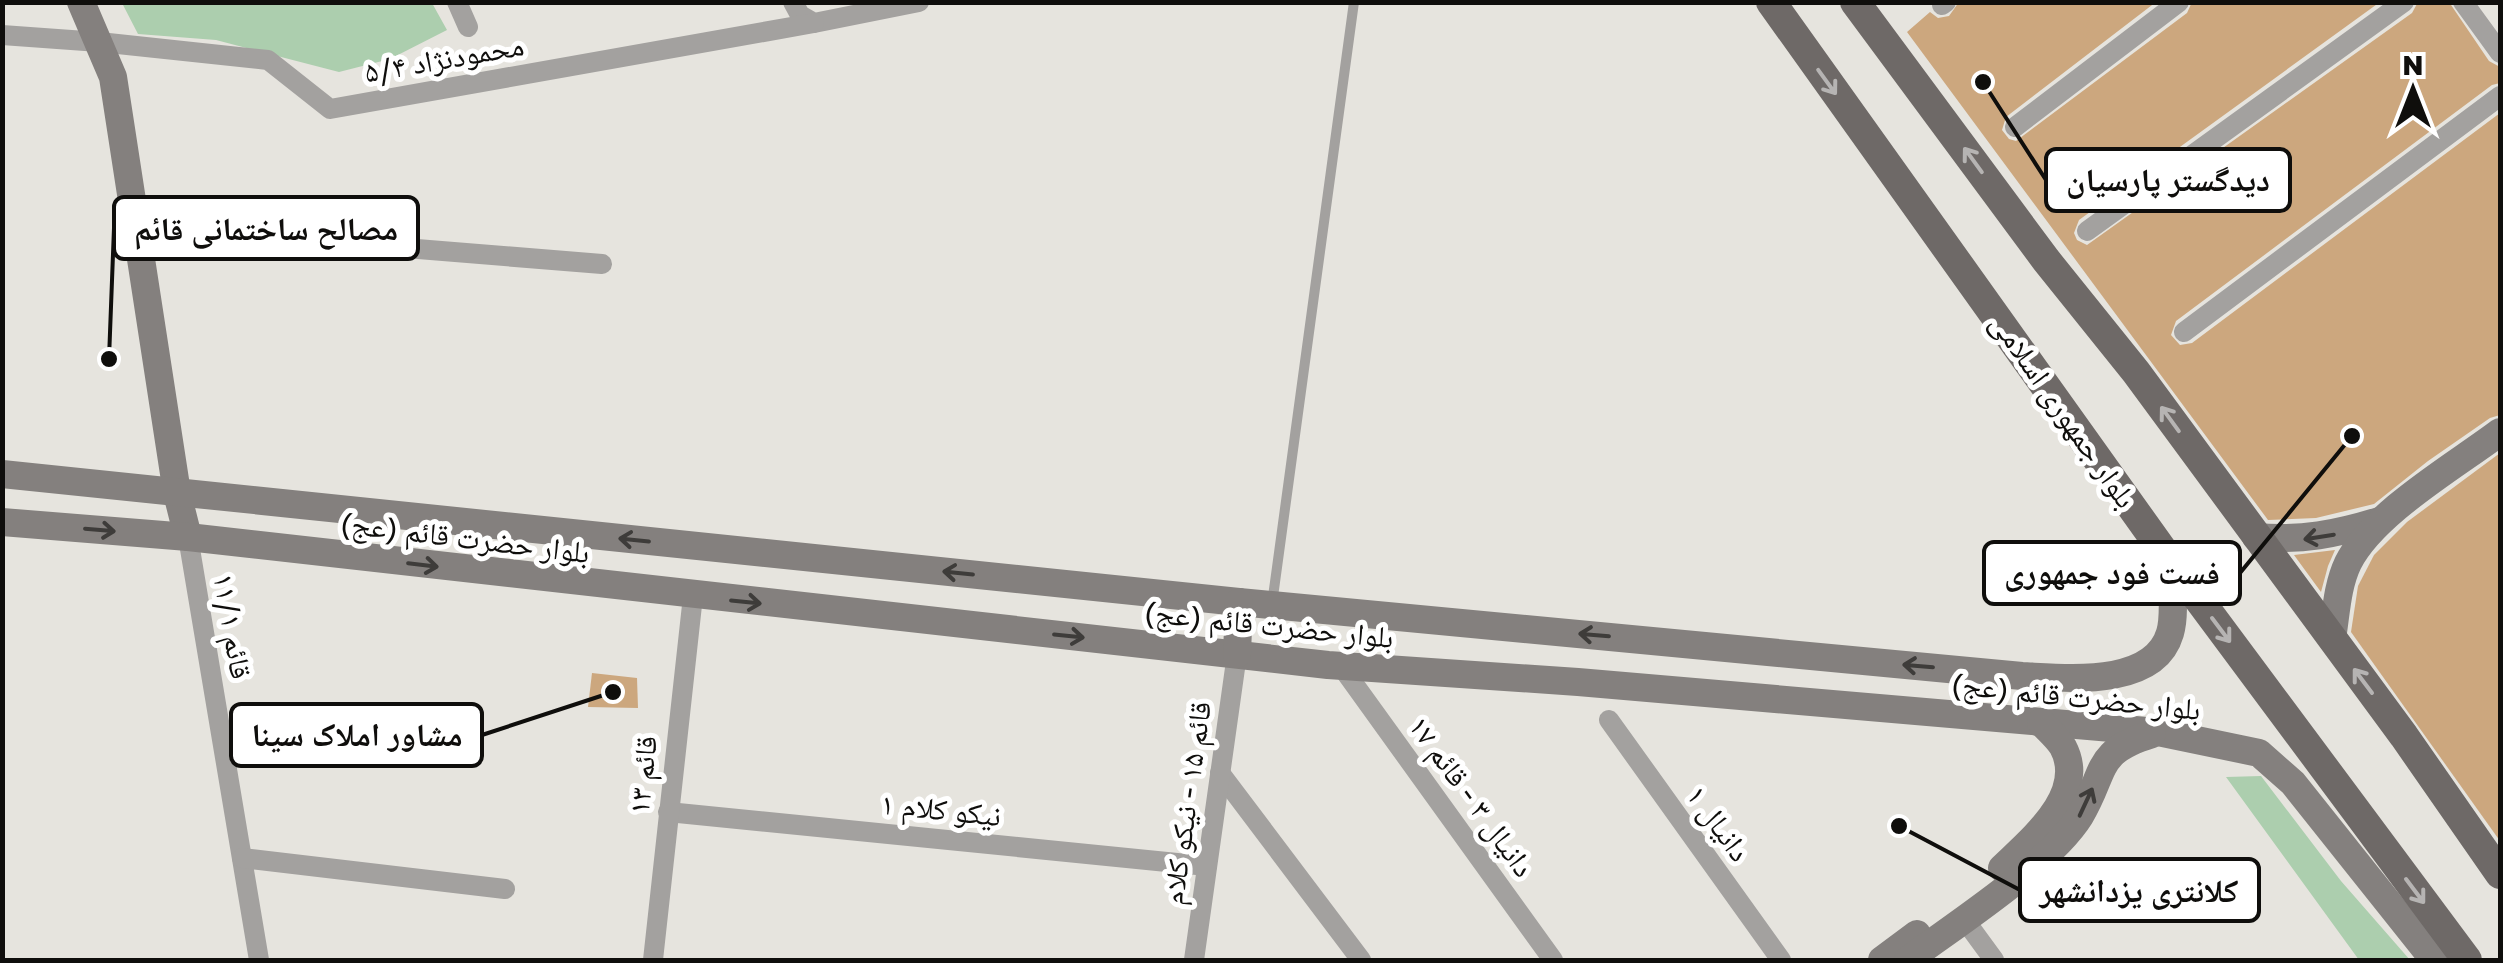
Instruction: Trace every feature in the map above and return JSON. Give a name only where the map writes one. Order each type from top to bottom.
[{"type":"main road","points":[[81,2],[113,77],[177,493],[188,537]]},
{"type":"main road","name":"بلوار جمهوری اسلامی","points":[[1770,2],[2171,562],[2467,960]]},
{"type":"main road","points":[[1855,2],[2046,260],[2136,372],[2500,874]]},
{"type":"main road","points":[[2332,639],[2339,592],[2349,562],[2380,522],[2500,432]]},
{"type":"main road","name":"بلوار حضرت قائم (عج)","points":[[2,474],[1240,602],[2022,676],[2092,679],[2130,670],[2158,656],[2170,632],[2171,562]]},
{"type":"main road","name":"بلوار حضرت قائم (عج)","points":[[2,522],[188,537],[1341,666],[1578,682],[2158,732],[2259,753],[2293,783],[2434,960]]},
{"type":"main road","points":[[2256,537],[2310,538],[2380,522]]},
{"type":"main road","points":[[1237,654],[1240,602]]},
{"type":"main road","points":[[1908,960],[1964,919],[2026,858],[2065,792],[2068,765],[2062,746],[2041,722]]},
{"type":"main road","points":[[1882,960],[1985,884],[2026,858],[2052,849],[2079,816],[2108,754],[2124,742],[2158,732]]},
{"type":"street","points":[[457,2],[468,28]]},
{"type":"street","points":[[793,2],[800,16],[814,23]]},
{"type":"street","name":"محمودنژاد ۵/۴","points":[[2,36],[268,60],[330,109],[919,2]]},
{"type":"street","points":[[2015,128],[2179,2]]},
{"type":"street","points":[[2087,231],[2404,2]]},
{"type":"street","points":[[2463,2],[2500,53]]},
{"type":"street","points":[[2184,332],[2500,96]]},
{"type":"street","points":[[135,226],[602,264]]},
{"type":"street","name":"قائم ۱۱/۱","points":[[188,537],[259,960]]},
{"type":"street","name":"قائم ۱۳","points":[[653,960],[693,596]]},
{"type":"street","name":"قائم ۱۵ - نیکو کلام","points":[[1194,960],[1237,654]]},
{"type":"street","name":"دانیال ۳ - قائم ۱۷","points":[[1341,666],[1553,960]]},
{"type":"street","name":"دانیال ۱","points":[[1609,720],[1781,960]]},
{"type":"street","points":[[1220,773],[1361,960]]},
{"type":"street","name":"نیکو کلام ۱","points":[[668,812],[1208,866]]},
{"type":"street","points":[[242,858],[505,889]]},
{"type":"street","points":[[1964,919],[1994,960]]},
{"type":"lane","points":[[1272,605],[1354,2]]},
{"type":"green space","points":[[122,3],[432,3],[447,30],[390,59],[339,72],[216,40],[138,34]]},
{"type":"green space","points":[[2261,776],[2341,881],[2410,960],[2359,960],[2226,777]]},
{"type":"building","points":[[1959,2],[2156,2],[2006,117],[2002,130],[2016,141],[2187,13],[2192,2],[2380,2],[2079,220],[2074,233],[2077,240],[2087,245],[2412,13],[2418,2],[2449,2],[2489,61],[2500,67],[2500,83],[2492,85],[2176,321],[2171,335],[2180,345],[2192,343],[2500,113],[2500,415],[2428,461],[2374,504],[2316,518],[2268,520],[1907,32],[1930,12],[1938,18],[1949,16]]},
{"type":"building","points":[[2500,453],[2500,841],[2351,632],[2358,586],[2374,555],[2407,522]]},
{"type":"building","points":[[2335,550],[2328,566],[2321,592],[2294,555]]},
{"type":"building","points":[[592,673],[637,678],[638,708],[588,707]]},
{"type":"place","name":"دیدگستر پارسیان","points":[[1983,82]]},
{"type":"place","name":"مصالح ساختمانی قائم","points":[[109,359]]},
{"type":"place","name":"فست فود جمهوری","points":[[2352,436]]},
{"type":"place","name":"مشاور املاک سینا","points":[[613,692]]},
{"type":"place","name":"کلانتری یزدانشهر","points":[[1899,826]]}]
